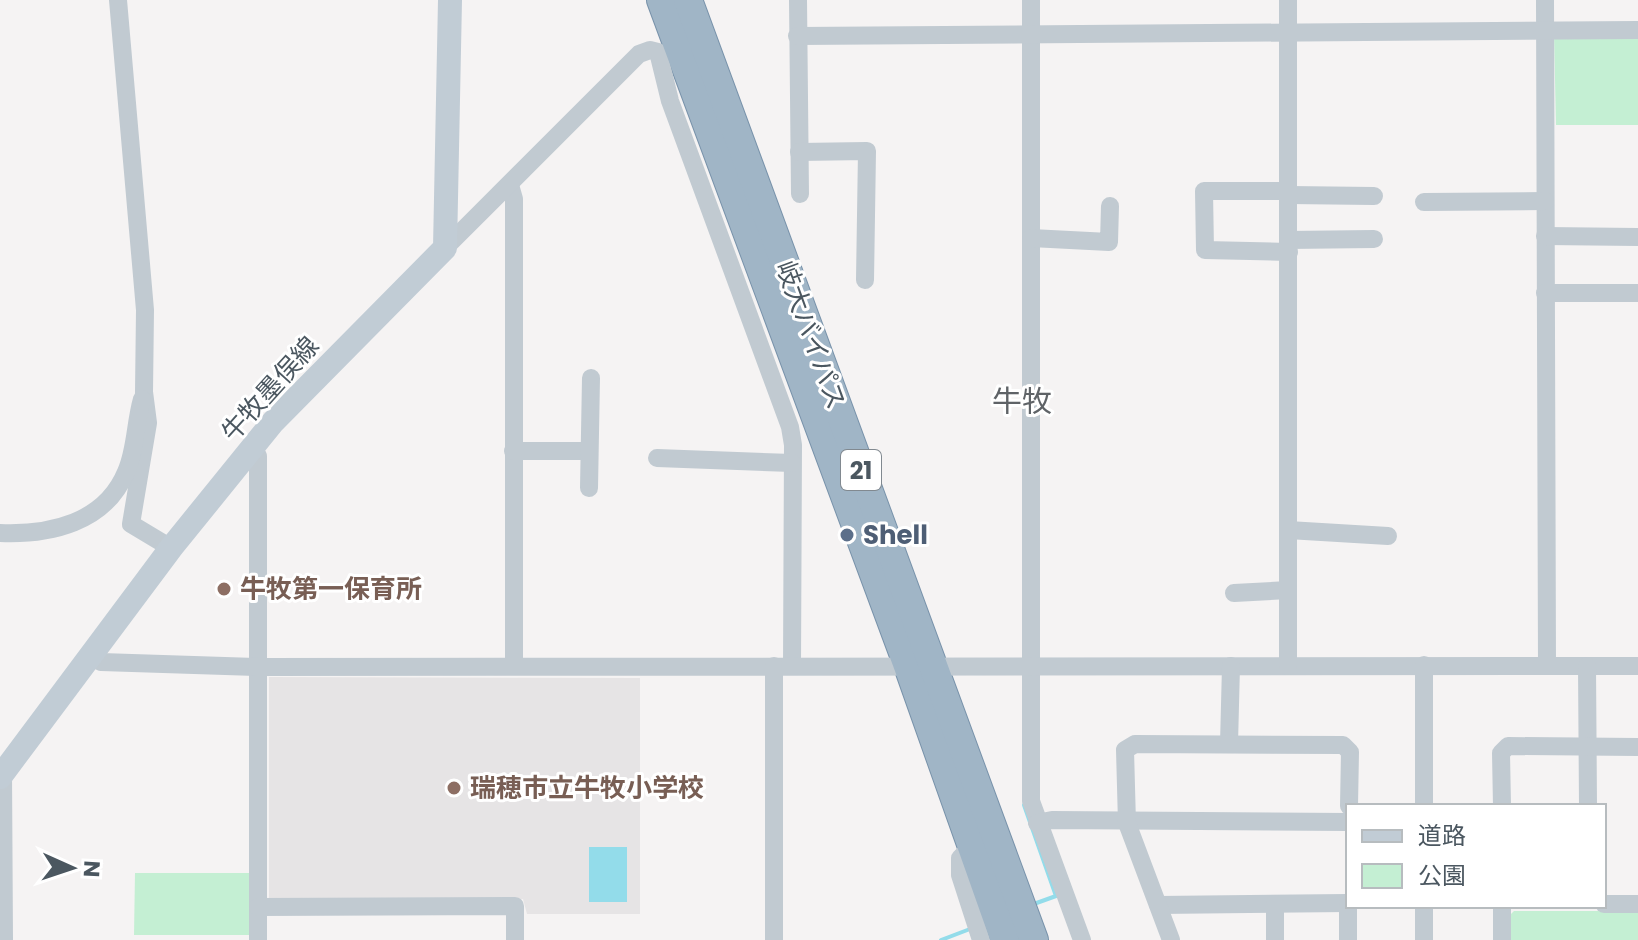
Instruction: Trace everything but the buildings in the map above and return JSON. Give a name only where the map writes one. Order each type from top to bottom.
[{"type":"highway","name":"岐大バイパス","points":[[661,0],[921,666],[1034,940]]},
{"type":"highway","name":"岐大バイパス","points":[[688,0],[921,666],[970,848],[1005,940]]},
{"type":"main road","points":[[445,248],[450,0]]},
{"type":"main road","name":"牛牧墨俣線","points":[[2,774],[171,548],[273,422],[445,248]]},
{"type":"street","points":[[118,0],[145,310],[144,392],[148,423],[131,524],[171,548]]},
{"type":"street","points":[[798,0],[800,194]]},
{"type":"street","points":[[1031,0],[1031,801],[1082,940]]},
{"type":"street","points":[[1288,0],[1288,666]]},
{"type":"street","points":[[1545,0],[1547,666]]},
{"type":"street","points":[[797,36],[1638,30]]},
{"type":"street","points":[[445,248],[639,54],[658,52],[670,101],[790,427],[792,463],[774,940]]},
{"type":"street","points":[[799,152],[867,151],[865,280]]},
{"type":"street","points":[[510,185],[514,199],[514,665]]},
{"type":"street","points":[[1374,196],[1204,191],[1205,250],[1374,239]]},
{"type":"street","points":[[1424,202],[1545,201]]},
{"type":"street","points":[[1031,238],[1109,242],[1110,206]]},
{"type":"street","points":[[1545,236],[1638,237]]},
{"type":"street","points":[[1545,293],[1638,293]]},
{"type":"street","points":[[589,488],[591,378]]},
{"type":"street","points":[[0,533],[45,533],[76,523],[101,506],[126,473],[144,392]]},
{"type":"street","points":[[253,447],[258,456],[258,940]]},
{"type":"street","points":[[513,451],[589,451]]},
{"type":"street","points":[[662,455],[792,463]]},
{"type":"street","points":[[1288,530],[1388,536]]},
{"type":"street","points":[[1234,593],[1288,590]]},
{"type":"street","points":[[91,657],[101,662],[258,667],[1638,666]]},
{"type":"street","points":[[1424,665],[1424,804]]},
{"type":"street","points":[[1229,744],[1231,666]]},
{"type":"street","points":[[1587,666],[1588,804]]},
{"type":"street","points":[[1171,940],[1127,823],[1125,750],[1135,744],[1343,745],[1350,752],[1349,804]]},
{"type":"street","points":[[1502,804],[1501,753],[1508,746],[1638,747]]},
{"type":"street","points":[[2,774],[4,940]]},
{"type":"street","points":[[1037,823],[1052,820],[1127,823],[1346,822]]},
{"type":"street","points":[[970,848],[960,858],[960,875],[981,940]]},
{"type":"street","points":[[1275,904],[1275,940]]},
{"type":"street","points":[[1158,905],[1346,904]]},
{"type":"street","points":[[1606,904],[1638,904]]},
{"type":"street","points":[[258,907],[515,906],[515,940]]},
{"type":"street","points":[[1348,908],[1348,940]]},
{"type":"street","points":[[1424,908],[1424,940]]},
{"type":"street","points":[[1502,908],[1502,940]]},
{"type":"shaded area","name":"瑞穂市立牛牧小学校","points":[[269,677],[640,678],[640,914],[527,914],[523,899],[269,898]]},
{"type":"green space","points":[[1638,33],[1638,125],[1556,125],[1554,34]]},
{"type":"green space","points":[[135,873],[251,873],[251,935],[134,935]]},
{"type":"green space","points":[[1514,911],[1638,911],[1638,940],[1509,940],[1510,915]]},
{"type":"water","points":[[589,847],[627,847],[627,902],[589,902]]},
{"type":"waterway","points":[[1024,805],[1056,896],[1031,905]]},
{"type":"waterway","points":[[941,940],[970,929]]},
{"type":"place","name":"Shell","points":[[847,535]]},
{"type":"place","name":"牛牧第一保育所","points":[[224,589]]},
{"type":"place","name":"瑞穂市立牛牧小学校","points":[[454,788]]},
{"type":"district","name":"牛牧","points":[[1022,401]]}]
